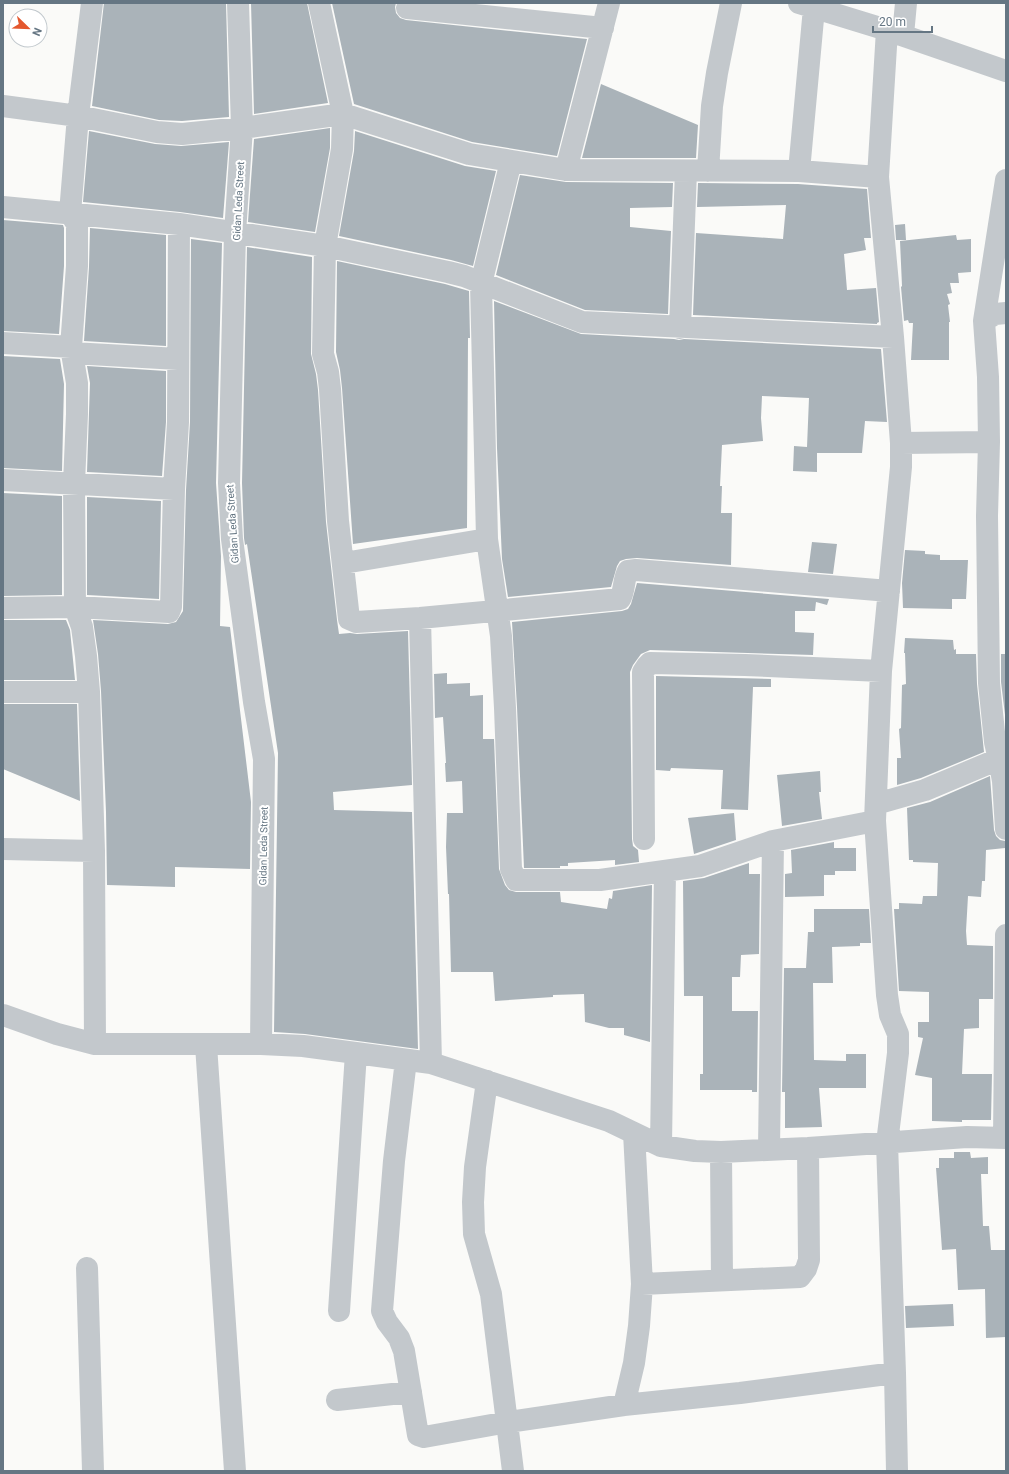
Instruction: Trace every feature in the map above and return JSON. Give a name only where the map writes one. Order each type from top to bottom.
[{"type":"street","points":[[92,3],[78,116],[70,213],[77,224],[77,266],[72,350],[77,383],[74,483],[75,607],[82,627],[89,692],[94,851],[95,1044]]},
{"type":"street","name":"Gidan Leda Street","points":[[238,3],[242,128],[235,233],[229,483],[232,539],[254,702],[264,759],[261,1044]]},
{"type":"street","points":[[319,3],[343,114],[342,148],[325,246],[323,354],[328,372],[330,389],[338,514],[349,619],[356,622],[420,618],[620,599],[623,594],[625,577],[628,571],[636,570],[889,591]]},
{"type":"street","points":[[566,170],[609,3]]},
{"type":"street","points":[[708,171],[714,92],[732,3]]},
{"type":"street","points":[[897,1471],[887,1143],[898,1053],[898,1034],[890,1015],[887,995],[875,812],[881,671],[899,495],[902,443],[878,177],[895,33],[906,3]]},
{"type":"street","points":[[799,171],[806,6],[895,33],[1006,71]]},
{"type":"street","points":[[407,8],[603,28]]},
{"type":"street","points":[[3,106],[78,116],[157,132],[182,134],[242,128],[343,114],[469,154],[566,170],[799,171],[878,177]]},
{"type":"street","points":[[511,161],[481,284],[487,538],[502,652],[511,869],[516,880],[600,880],[700,866],[773,841],[875,812],[1003,757]]},
{"type":"street","points":[[680,328],[686,171]]},
{"type":"street","points":[[1006,180],[984,321],[988,377],[989,442],[987,516],[997,589],[989,683],[995,742],[1003,757],[1002,781],[1006,829]]},
{"type":"street","points":[[3,207],[179,224],[325,246],[464,276],[481,284],[582,322],[680,328],[893,337]]},
{"type":"street","points":[[3,608],[75,607],[169,612],[171,607],[174,489],[178,422],[179,224]]},
{"type":"street","points":[[984,321],[995,314],[1006,313]]},
{"type":"street","points":[[3,343],[178,359]]},
{"type":"street","points":[[902,443],[989,442]]},
{"type":"street","points":[[3,480],[174,489]]},
{"type":"street","points":[[344,563],[487,538]]},
{"type":"street","points":[[420,618],[431,1063]]},
{"type":"street","points":[[644,839],[643,672],[650,663],[745,665],[881,671]]},
{"type":"street","points":[[3,692],[89,692]]},
{"type":"street","points":[[769,1150],[773,841]]},
{"type":"street","points":[[3,849],[94,851]]},
{"type":"street","points":[[661,1146],[665,871]]},
{"type":"street","points":[[3,1015],[57,1034],[95,1044],[261,1044],[303,1046],[431,1063],[609,1121],[661,1146],[695,1151],[721,1152],[769,1150],[967,1138],[1005,1138],[1006,935]]},
{"type":"street","points":[[206,1045],[235,1471]]},
{"type":"street","points":[[339,1311],[356,1053]]},
{"type":"street","points":[[406,1060],[394,1161],[382,1311],[387,1322],[399,1338],[404,1351],[418,1435],[421,1437],[624,1404],[740,1393],[895,1373]]},
{"type":"street","points":[[487,1081],[473,1202],[474,1234],[491,1294],[513,1471]]},
{"type":"street","points":[[624,1404],[634,1363],[640,1326],[642,1284],[634,1133]]},
{"type":"street","points":[[642,1284],[800,1277],[806,1270],[809,1260],[808,1148]]},
{"type":"street","points":[[721,1152],[722,1280]]},
{"type":"street","points":[[87,1268],[93,1471]]},
{"type":"street","points":[[337,1400],[411,1392]]},
{"type":"building","points":[[104,3],[226,3],[229,117],[182,121],[159,120],[92,106]]},
{"type":"building","points":[[251,3],[307,3],[328,103],[254,114]]},
{"type":"building","points":[[332,3],[396,3],[396,13],[400,18],[406,20],[587,39],[557,156],[472,142],[354,104]]},
{"type":"building","points":[[601,84],[698,125],[696,158],[582,158]]},
{"type":"building","points":[[330,128],[330,148],[315,232],[248,222],[254,139]]},
{"type":"building","points":[[89,131],[155,144],[181,146],[229,142],[223,218],[83,202]]},
{"type":"building","points":[[355,131],[465,166],[496,171],[473,266],[339,236],[354,151]]},
{"type":"building","points":[[520,175],[566,182],[673,183],[672,207],[630,208],[630,227],[671,231],[668,314],[585,310],[496,275]]},
{"type":"building","points":[[698,183],[798,184],[867,189],[871,238],[864,238],[866,250],[844,254],[847,290],[876,288],[879,322],[877,324],[693,315],[696,233],[783,239],[786,205],[697,207]]},
{"type":"building","points":[[3,220],[63,225],[64,266],[59,334],[3,331]]},
{"type":"building","points":[[905,224],[906,240],[896,240],[895,225]]},
{"type":"building","points":[[90,228],[166,235],[166,346],[84,341]]},
{"type":"building","points":[[956,235],[957,240],[971,239],[971,272],[958,273],[959,283],[950,283],[952,293],[947,294],[950,304],[948,305],[950,322],[949,360],[911,360],[913,323],[909,323],[908,320],[904,321],[901,287],[900,241]]},
{"type":"building","points":[[191,239],[222,243],[216,483],[221,556],[220,626],[230,627],[251,802],[250,869],[175,867],[175,887],[107,885],[106,812],[101,691],[93,620],[168,624],[176,622],[183,611],[186,490],[190,422]]},
{"type":"building","points":[[247,247],[312,257],[311,354],[318,390],[326,522],[339,634],[408,631],[412,785],[333,792],[334,810],[412,812],[418,1049],[305,1034],[274,1032],[278,753],[247,544],[245,545],[244,538],[242,483]]},
{"type":"building","points":[[337,261],[445,284],[469,291],[470,338],[468,338],[467,528],[353,544],[342,388],[336,352]]},
{"type":"building","points":[[494,301],[581,334],[881,349],[887,422],[865,421],[862,453],[817,453],[817,472],[793,471],[794,446],[807,447],[809,398],[762,396],[761,418],[763,441],[722,445],[720,486],[722,486],[721,513],[732,513],[731,565],[637,558],[626,559],[620,561],[617,566],[611,587],[508,597],[502,559],[497,448]]},
{"type":"building","points":[[3,356],[60,359],[64,384],[62,471],[3,468]]},
{"type":"building","points":[[87,366],[166,371],[166,422],[162,476],[87,472],[90,383]]},
{"type":"building","points":[[3,493],[62,496],[62,595],[3,596]]},
{"type":"building","points":[[87,497],[161,501],[159,599],[87,595]]},
{"type":"building","points":[[812,542],[837,544],[833,574],[808,572]]},
{"type":"building","points":[[905,550],[925,551],[925,554],[940,555],[940,560],[968,560],[966,599],[952,599],[952,609],[903,608],[902,583]]},
{"type":"building","points":[[637,583],[829,599],[827,605],[816,602],[815,611],[795,611],[795,632],[814,633],[813,655],[650,650],[641,654],[630,672],[632,839],[633,846],[638,850],[639,862],[615,865],[615,860],[568,863],[568,866],[560,866],[560,868],[524,868],[512,622],[622,611],[628,609],[631,604]]},
{"type":"building","points":[[3,620],[66,620],[70,630],[75,680],[3,680]]},
{"type":"building","points":[[905,638],[953,640],[956,654],[976,654],[977,684],[984,752],[921,778],[897,785],[897,758],[901,758],[899,729],[901,728],[902,685],[906,684],[904,653]]},
{"type":"building","points":[[1001,654],[1006,654],[1006,723],[1001,682]]},
{"type":"building","points":[[447,673],[447,684],[470,683],[470,696],[483,695],[483,739],[494,739],[499,869],[505,885],[509,890],[516,892],[560,892],[561,902],[607,909],[609,898],[612,899],[613,891],[652,885],[650,1042],[624,1035],[624,1028],[609,1028],[585,1022],[584,994],[553,995],[553,997],[495,1001],[493,972],[451,972],[446,847],[447,813],[463,813],[462,781],[446,782],[443,717],[435,718],[434,674]]},
{"type":"building","points":[[656,676],[771,679],[771,687],[753,687],[748,810],[721,809],[723,770],[671,768],[670,771],[656,770]]},
{"type":"building","points":[[3,704],[77,704],[80,801],[3,769]]},
{"type":"building","points":[[820,771],[821,792],[819,792],[822,819],[782,826],[777,775]]},
{"type":"building","points":[[990,776],[994,830],[996,836],[1000,840],[1005,841],[1005,848],[986,850],[985,881],[982,881],[981,897],[968,896],[966,931],[967,945],[993,946],[993,999],[979,999],[979,1028],[964,1029],[962,1074],[992,1074],[991,1120],[962,1120],[962,1122],[932,1121],[932,1078],[915,1075],[923,1038],[918,1037],[918,1022],[929,1022],[929,992],[899,991],[894,909],[899,909],[899,903],[922,904],[923,896],[937,896],[938,863],[913,862],[913,860],[909,860],[907,808],[930,802]]},
{"type":"building","points":[[734,813],[736,840],[694,854],[688,818]]},
{"type":"building","points":[[834,842],[834,848],[856,848],[856,871],[835,871],[835,875],[824,875],[824,896],[785,897],[785,874],[792,873],[791,850]]},
{"type":"building","points":[[749,863],[749,874],[760,874],[759,954],[741,955],[740,977],[732,977],[732,1011],[758,1011],[757,1092],[752,1092],[752,1090],[700,1090],[700,1074],[703,1074],[703,996],[684,996],[683,881],[704,878]]},
{"type":"building","points":[[814,909],[869,909],[871,943],[860,943],[860,946],[832,947],[833,983],[813,983],[814,1060],[846,1061],[846,1054],[866,1054],[866,1088],[819,1088],[822,1127],[785,1128],[785,1092],[782,1092],[784,968],[806,968],[808,932],[814,932]]},
{"type":"building","points":[[954,1152],[970,1152],[971,1158],[988,1157],[988,1174],[981,1174],[983,1226],[989,1226],[991,1250],[1006,1250],[1006,1337],[986,1338],[985,1289],[958,1290],[956,1249],[942,1250],[936,1168],[939,1168],[939,1158],[954,1158]]},
{"type":"building","points":[[953,1304],[954,1326],[906,1328],[905,1306]]}]
